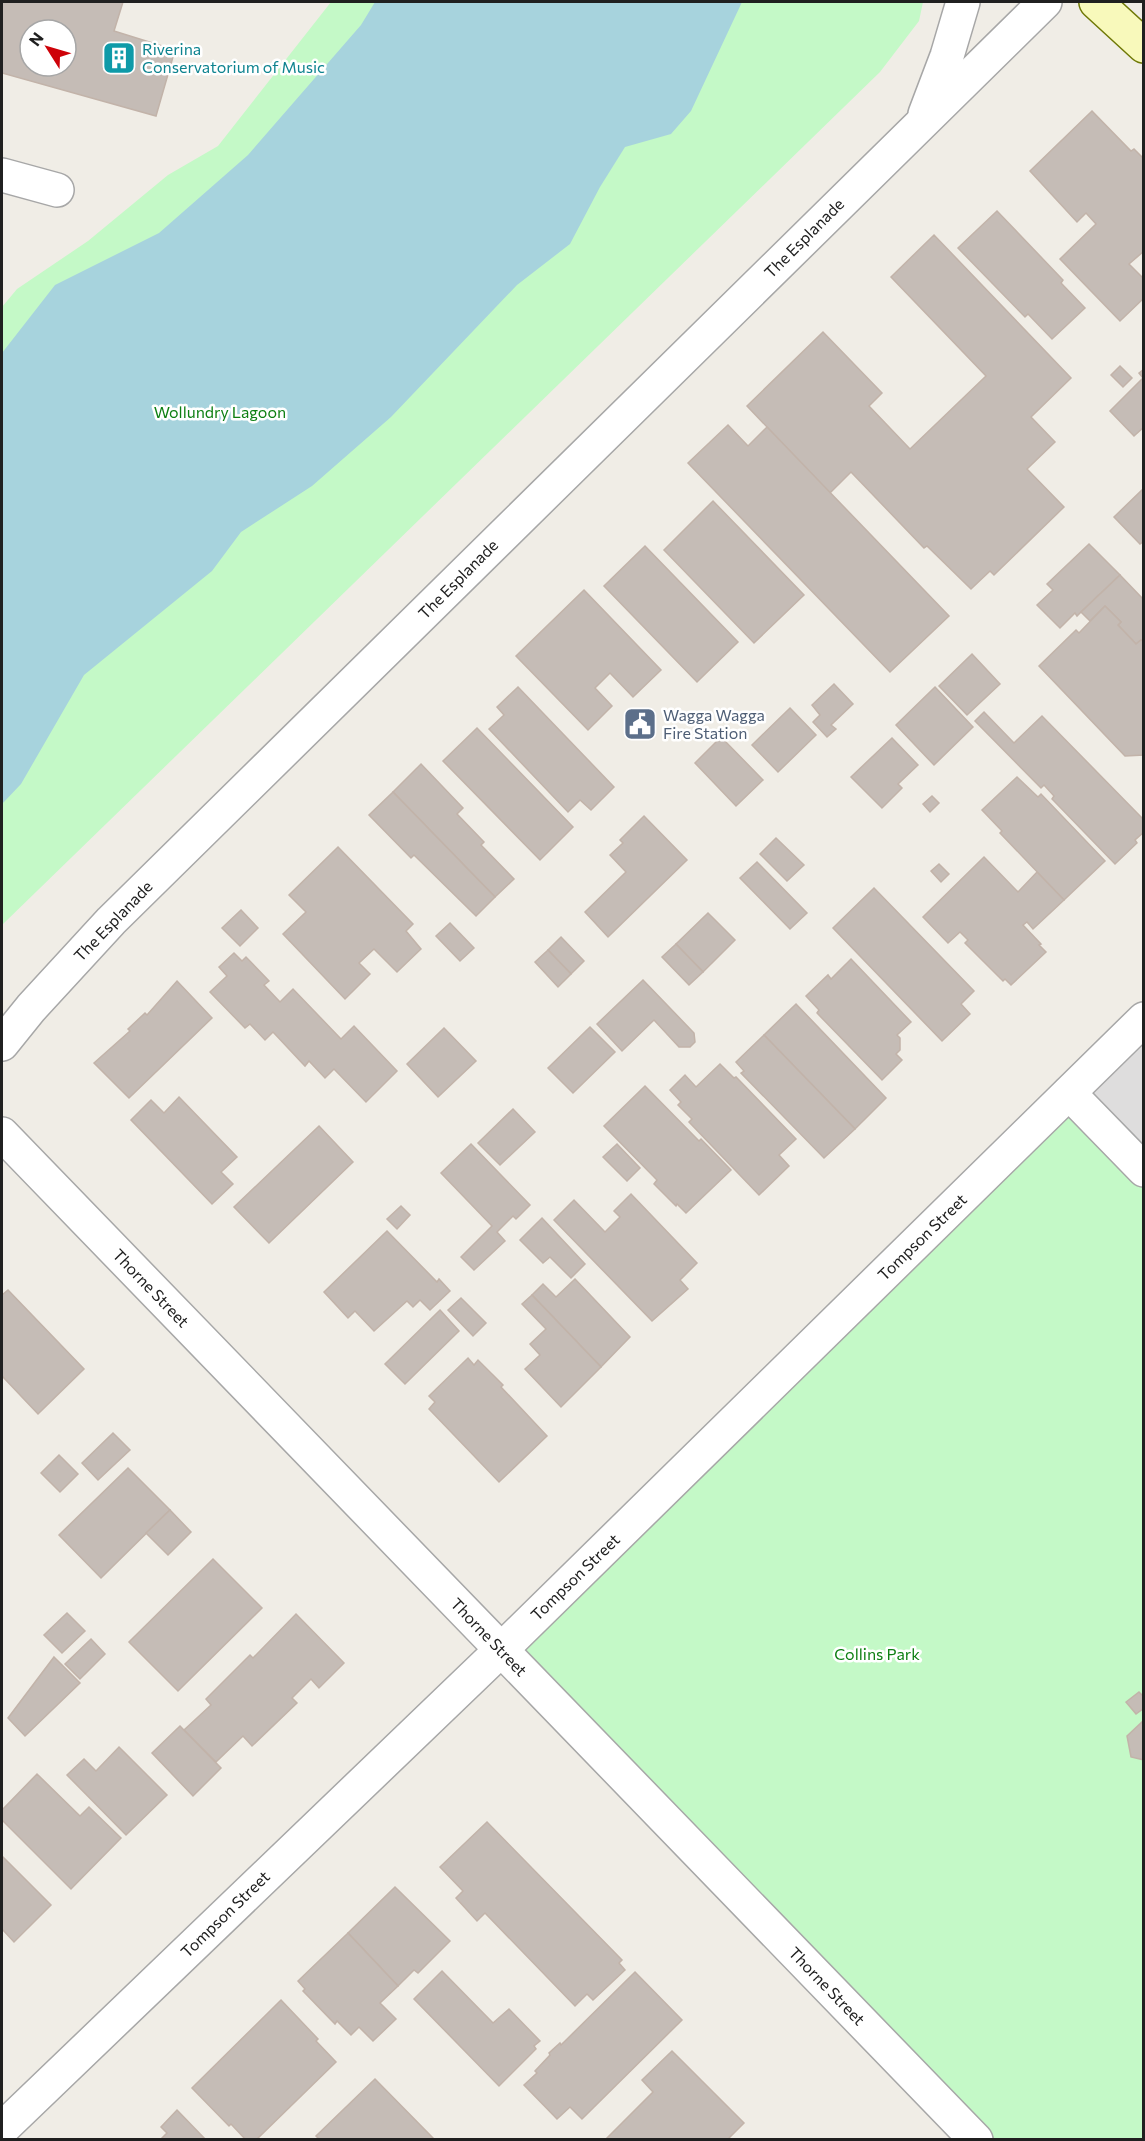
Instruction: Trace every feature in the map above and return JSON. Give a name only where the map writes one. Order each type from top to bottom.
[{"type":"street","name":"The Esplanade","points":[[923,122],[947,56],[963,2]]},
{"type":"street","name":"The Esplanade","points":[[2,1044],[30,1008],[111,921],[1046,2]]},
{"type":"street","points":[[1096,2],[1143,46]]},
{"type":"street","points":[[2,175],[57,190]]},
{"type":"street","name":"Tompson Street","points":[[2,2129],[501,1650],[1143,1019]]},
{"type":"street","points":[[1069,1093],[1143,1170]]},
{"type":"street","name":"Thorne Street","points":[[2,1134],[976,2139]]},
{"type":"shaded area","points":[[1143,1026],[1143,1159],[1076,1092]]},
{"type":"green space","name":"Wollundry Lagoon","points":[[331,2],[923,2],[919,21],[880,72],[2,925],[2,307],[17,289],[88,241],[168,175],[218,146]]},
{"type":"green space","name":"Collins Park","points":[[1069,1093],[1143,1170],[1143,2139],[976,2139],[501,1650]]},
{"type":"water","name":"Wollundry Lagoon","points":[[375,2],[742,2],[691,111],[671,134],[625,147],[600,187],[570,244],[517,285],[391,417],[312,486],[241,532],[212,571],[84,675],[21,784],[2,804],[2,353],[55,285],[159,233],[248,155],[361,25]]},
{"type":"building","name":"Riverina Conservatorium of Music","points":[[2,2],[123,2],[114,31],[175,50],[156,116],[20,78],[78,78],[78,18],[18,18],[18,77],[2,73]]},
{"type":"building","points":[[1092,111],[1131,151],[1134,149],[1144,159],[1144,251],[1129,264],[1144,279],[1144,298],[1120,321],[1060,259],[1096,224],[1086,213],[1077,222],[1030,171]]},
{"type":"building","points":[[997,211],[1063,280],[1061,283],[1085,308],[1052,339],[1028,314],[1025,317],[958,248]]},
{"type":"building","points":[[934,235],[1071,378],[1031,417],[1055,442],[1027,469],[1064,507],[994,575],[990,571],[971,589],[927,546],[924,548],[851,472],[830,493],[747,406],[823,332],[882,393],[869,406],[910,449],[986,376],[891,277]]},
{"type":"building","points":[[1120,366],[1132,378],[1123,387],[1111,375]]},
{"type":"building","points":[[1144,369],[1144,427],[1134,436],[1110,411],[1143,378],[1139,373]]},
{"type":"building","points":[[728,425],[748,446],[767,427],[949,616],[890,672],[688,463]]},
{"type":"building","points":[[1144,488],[1144,541],[1140,544],[1114,517]]},
{"type":"building","points":[[713,501],[804,595],[754,643],[664,550]]},
{"type":"building","points":[[1089,544],[1120,575],[1077,616],[1075,613],[1060,628],[1037,605],[1053,590],[1047,584]]},
{"type":"building","points":[[645,546],[738,642],[697,682],[604,586]]},
{"type":"building","points":[[1120,575],[1144,600],[1144,642],[1141,640],[1136,644],[1118,625],[1121,622],[1105,606],[1090,621],[1081,612]]},
{"type":"building","points":[[584,590],[661,670],[633,697],[610,673],[595,688],[612,706],[588,730],[516,656]]},
{"type":"building","points":[[1105,606],[1121,622],[1118,625],[1136,644],[1141,640],[1144,642],[1144,755],[1125,756],[1039,666],[1076,630],[1079,633]]},
{"type":"building","points":[[972,654],[1000,684],[967,715],[939,686]]},
{"type":"building","points":[[834,684],[853,704],[831,725],[836,729],[827,737],[813,722],[820,715],[812,705]]},
{"type":"building","points":[[518,687],[614,787],[591,810],[580,800],[568,812],[489,729],[504,715],[497,707]]},
{"type":"building","points":[[935,687],[973,727],[934,765],[896,725]]},
{"type":"building","points":[[790,708],[816,735],[778,772],[752,745]]},
{"type":"building","points":[[984,712],[1014,743],[1042,716],[1144,820],[1144,832],[1135,840],[1137,843],[1115,864],[1052,799],[1054,796],[1044,785],[1041,788],[975,721]]},
{"type":"building","points":[[477,728],[573,827],[540,860],[443,761]]},
{"type":"building","points":[[721,737],[763,780],[736,806],[695,763]]},
{"type":"building","points":[[892,738],[918,765],[898,784],[902,788],[882,808],[851,777]]},
{"type":"building","points":[[421,764],[463,808],[457,814],[484,842],[481,845],[514,879],[495,897],[393,792]]},
{"type":"building","points":[[1017,777],[1038,797],[1041,794],[1105,861],[1064,900],[1000,833],[1002,831],[982,810]]},
{"type":"building","points":[[393,792],[495,897],[476,916],[414,855],[411,858],[369,815]]},
{"type":"building","points":[[932,796],[939,803],[930,812],[923,804]]},
{"type":"building","points":[[644,816],[687,860],[608,937],[585,912],[626,872],[610,855],[623,843],[620,840]]},
{"type":"building","points":[[776,838],[804,865],[787,881],[760,854]]},
{"type":"building","points":[[338,847],[413,924],[406,931],[421,949],[397,972],[374,949],[359,963],[370,974],[345,999],[283,934],[306,912],[289,895]]},
{"type":"building","points":[[984,857],[1018,892],[1037,872],[1064,900],[1033,929],[1027,922],[1023,925],[1046,952],[1011,985],[1005,979],[1003,981],[965,943],[968,940],[960,932],[948,943],[923,917]]},
{"type":"building","points":[[757,862],[807,913],[790,929],[740,878]]},
{"type":"building","points":[[939,864],[949,874],[941,882],[931,871]]},
{"type":"building","points":[[874,888],[974,991],[961,1004],[970,1014],[942,1041],[833,928]]},
{"type":"building","points":[[241,910],[258,928],[240,946],[222,928]]},
{"type":"building","points":[[708,913],[735,940],[703,972],[676,944]]},
{"type":"building","points":[[450,923],[474,948],[460,961],[436,936]]},
{"type":"building","points":[[561,937],[584,961],[571,974],[548,950]]},
{"type":"building","points":[[676,944],[703,972],[689,985],[662,957]]},
{"type":"building","points":[[548,950],[571,974],[558,987],[535,962]]},
{"type":"building","points":[[234,953],[242,961],[246,957],[269,981],[264,985],[280,1002],[293,989],[341,1039],[354,1026],[397,1071],[366,1102],[334,1069],[325,1078],[309,1061],[305,1066],[273,1032],[265,1040],[250,1024],[245,1028],[210,992],[227,976],[219,967]]},
{"type":"building","points":[[851,959],[911,1022],[897,1035],[900,1038],[900,1050],[896,1054],[902,1060],[882,1080],[817,1013],[819,1010],[806,996],[828,975],[831,979]]},
{"type":"building","points":[[643,980],[694,1033],[695,1042],[690,1047],[679,1047],[654,1020],[622,1051],[597,1024]]},
{"type":"building","points":[[177,981],[212,1018],[129,1098],[94,1063],[130,1031],[128,1029],[145,1013],[147,1015]]},
{"type":"building","points":[[796,1004],[886,1098],[855,1129],[764,1035]]},
{"type":"building","points":[[590,1027],[615,1052],[573,1093],[548,1068]]},
{"type":"building","points":[[444,1028],[476,1061],[438,1097],[407,1064]]},
{"type":"building","points":[[764,1035],[855,1129],[824,1158],[741,1073],[744,1071],[736,1062]]},
{"type":"building","points":[[720,1064],[734,1078],[736,1077],[796,1139],[779,1155],[789,1166],[759,1195],[689,1122],[692,1119],[678,1105],[681,1102],[670,1090],[685,1075],[696,1087]]},
{"type":"building","points":[[645,1086],[731,1170],[686,1213],[654,1184],[657,1180],[604,1126]]},
{"type":"building","points":[[179,1097],[237,1157],[221,1172],[233,1184],[212,1204],[131,1120],[151,1100],[164,1113]]},
{"type":"building","points":[[513,1109],[535,1132],[500,1165],[478,1143]]},
{"type":"building","points":[[319,1126],[353,1162],[269,1243],[234,1207]]},
{"type":"building","points":[[471,1144],[530,1205],[516,1219],[513,1216],[497,1232],[505,1241],[474,1270],[461,1257],[492,1226],[441,1173]]},
{"type":"building","points":[[617,1144],[640,1168],[627,1181],[603,1157]]},
{"type":"building","points":[[631,1194],[697,1263],[680,1280],[688,1289],[652,1321],[554,1220],[574,1200],[605,1232],[620,1217],[614,1211]]},
{"type":"building","points":[[401,1206],[410,1215],[397,1229],[387,1219]]},
{"type":"building","points":[[542,1218],[585,1264],[571,1278],[550,1257],[543,1263],[520,1240]]},
{"type":"building","points":[[387,1231],[437,1282],[439,1279],[450,1291],[430,1310],[420,1300],[413,1307],[407,1301],[374,1331],[355,1311],[348,1318],[324,1292]]},
{"type":"building","points":[[575,1279],[630,1337],[601,1367],[532,1295],[543,1284],[556,1297]]},
{"type":"building","points":[[8,1290],[84,1369],[38,1414],[2,1376],[2,1295]]},
{"type":"building","points":[[532,1295],[601,1367],[561,1407],[525,1369],[540,1355],[530,1344],[546,1329],[522,1304]]},
{"type":"building","points":[[461,1298],[486,1323],[473,1336],[448,1310]]},
{"type":"building","points":[[440,1310],[459,1331],[405,1384],[385,1364]]},
{"type":"building","points":[[468,1358],[474,1365],[478,1360],[547,1436],[499,1482],[429,1409],[435,1402],[429,1396]]},
{"type":"building","points":[[113,1433],[130,1450],[98,1480],[82,1463]]},
{"type":"building","points":[[59,1455],[78,1474],[60,1492],[41,1473]]},
{"type":"building","points":[[128,1468],[170,1510],[101,1578],[59,1535]]},
{"type":"building","points":[[170,1510],[191,1532],[168,1555],[146,1533]]},
{"type":"building","points":[[213,1559],[262,1608],[178,1691],[129,1642]]},
{"type":"building","points":[[67,1613],[85,1631],[62,1653],[44,1635]]},
{"type":"building","points":[[296,1614],[344,1663],[319,1688],[311,1679],[292,1698],[297,1703],[252,1746],[243,1736],[216,1762],[184,1730],[211,1705],[206,1699],[250,1655],[253,1658]]},
{"type":"building","points":[[91,1639],[105,1654],[80,1679],[65,1664]]},
{"type":"building","points":[[54,1657],[80,1683],[25,1736],[8,1718]]},
{"type":"building","points":[[1139,1692],[1144,1697],[1144,1708],[1136,1714],[1126,1702]]},
{"type":"building","points":[[1142,1722],[1144,1723],[1144,1760],[1131,1757],[1127,1736]]},
{"type":"building","points":[[180,1726],[221,1768],[193,1796],[152,1753]]},
{"type":"building","points":[[119,1747],[167,1795],[126,1835],[67,1775],[84,1759],[96,1771]]},
{"type":"building","points":[[37,1774],[80,1816],[89,1807],[121,1838],[71,1889],[2,1820],[2,1810]]},
{"type":"building","points":[[487,1822],[622,1960],[619,1963],[625,1970],[593,2000],[587,1994],[575,2006],[485,1913],[477,1921],[456,1898],[463,1891],[440,1867]]},
{"type":"building","points":[[2,1856],[51,1905],[14,1942],[2,1929]]},
{"type":"building","points":[[395,1887],[450,1941],[418,1973],[414,1970],[398,1986],[348,1933]]},
{"type":"building","points":[[348,1933],[398,1986],[380,2003],[396,2019],[373,2041],[359,2027],[351,2035],[337,2021],[335,2024],[303,1991],[305,1989],[298,1981]]},
{"type":"building","points":[[442,1971],[493,2023],[509,2009],[540,2041],[534,2046],[536,2049],[499,2086],[414,1999]]},
{"type":"building","points":[[635,1972],[682,2020],[582,2119],[570,2107],[557,2119],[524,2085],[537,2073],[535,2071],[550,2055],[549,2053],[560,2043],[561,2045]]},
{"type":"building","points":[[281,2000],[336,2062],[256,2140],[246,2140],[192,2088]]},
{"type":"building","points":[[672,2051],[744,2123],[727,2140],[605,2140],[653,2092],[642,2080]]},
{"type":"building","points":[[375,2079],[433,2138],[431,2140],[320,2140],[316,2136]]},
{"type":"building","points":[[177,2110],[206,2140],[160,2140],[167,2133],[161,2127]]},
{"type":"place","name":"Riverina Conservatorium of Music","points":[[119,58]]},
{"type":"place","name":"Wagga Wagga Fire Station","points":[[640,724]]}]
